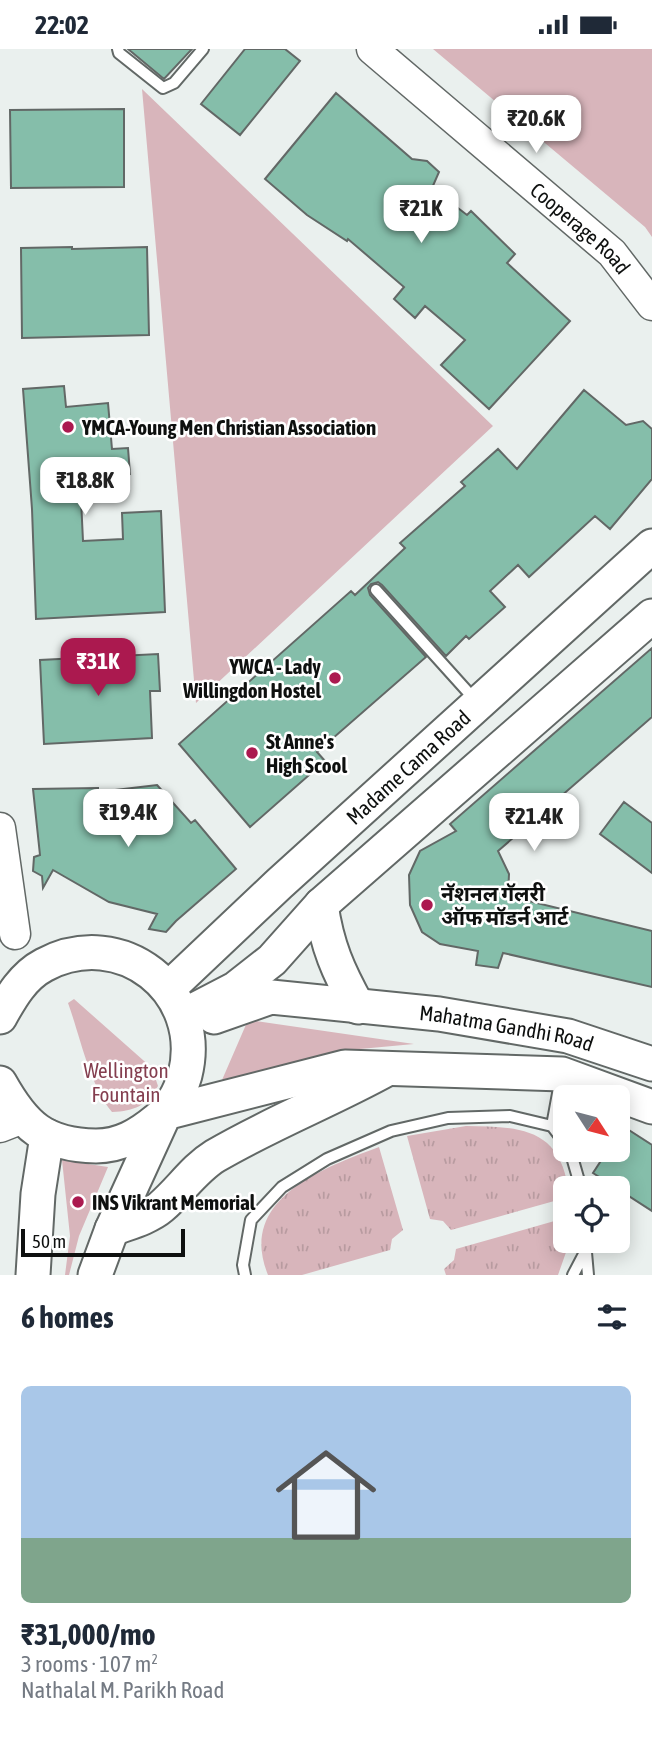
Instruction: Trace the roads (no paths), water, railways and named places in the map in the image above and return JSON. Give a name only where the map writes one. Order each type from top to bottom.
[{"type":"main road","name":"Madame Cama Road","points":[[179,1011],[279,884],[652,546]]},
{"type":"main road","points":[[179,1011],[235,989],[272,960],[321,905],[652,616]]},
{"type":"main road","points":[[321,905],[325,932],[337,969],[358,1007]]},
{"type":"main road","points":[[0,1017],[17,988],[47,964],[71,954],[101,952],[130,959],[156,976],[179,1011],[189,1058],[181,1087],[165,1113],[112,1229],[95,1275]]},
{"type":"main road","name":"Mahatma Gandhi Road","points":[[179,1011],[271,997],[439,1014],[568,1036],[652,1064]]},
{"type":"main road","points":[[23,1127],[74,1146],[108,1146],[139,1135],[165,1113],[345,1066],[562,1074],[652,1107]]},
{"type":"main road","points":[[112,1229],[160,1208],[212,1158],[262,1130],[347,1091],[387,1069]]},
{"type":"main road","points":[[0,1083],[23,1127],[38,1194],[33,1275]]},
{"type":"street","name":"Cooperage Road","points":[[372,49],[612,253],[652,305]]},
{"type":"street","points":[[0,828],[7,927],[47,964]]},
{"type":"lane","points":[[118,49],[119,53],[163,88],[174,83],[203,49]]},
{"type":"lane","points":[[376,590],[478,703]]},
{"type":"lane","points":[[245,1275],[243,1265],[251,1220],[282,1187],[327,1159],[391,1131],[448,1118],[510,1117],[552,1126],[562,1074]]},
{"type":"lane","points":[[573,1275],[584,1254]]},
{"type":"lane","points":[[584,1254],[588,1275]]},
{"type":"place","name":"YMCA-Young Men Christian Association","points":[[68,427]]},
{"type":"place","name":"YWCA - Lady Willingdon Hostel","points":[[335,678]]},
{"type":"place","name":"St Anne's High Scool","points":[[252,753]]},
{"type":"place","name":"नॅशनल गॅलरी ऑफ मॉडर्न आर्ट","points":[[427,905]]},
{"type":"place","name":"INS Vikrant Memorial","points":[[78,1202]]},
{"type":"park label","name":"Wellington Fountain","points":[[126,1082]]}]
